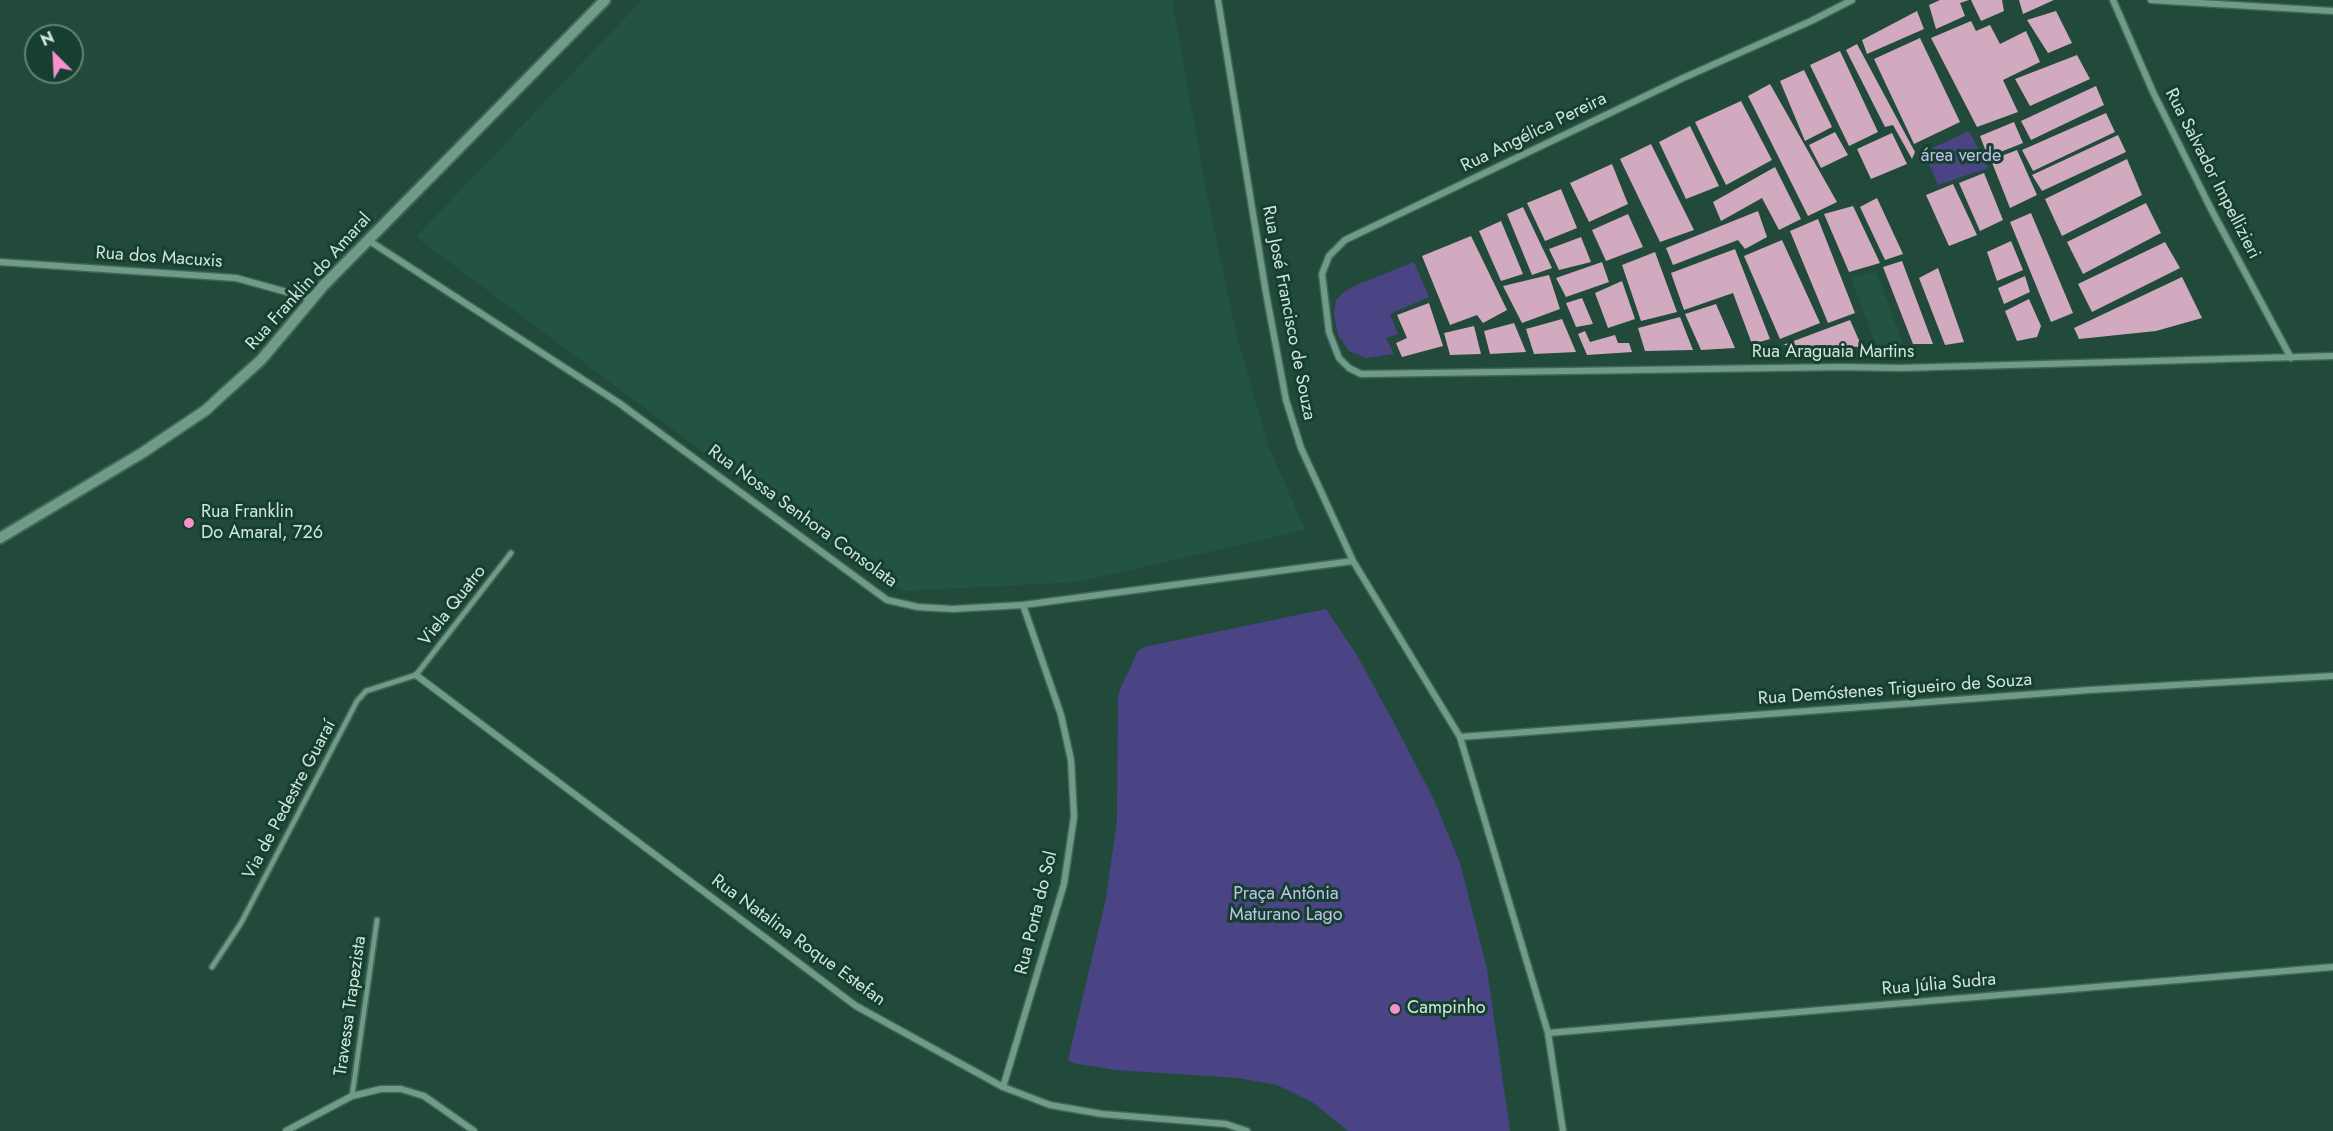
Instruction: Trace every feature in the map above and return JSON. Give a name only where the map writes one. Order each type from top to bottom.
[{"type":"street","name":"Rua Franklin do Amaral","points":[[0,538],[142,453],[206,410],[261,360],[368,240],[605,0]]},
{"type":"street","name":"Rua José Francisco de Souza","points":[[1218,0],[1266,293],[1286,399],[1301,448],[1353,561],[1460,737]]},
{"type":"street","name":"Rua Angélica Pereira","points":[[1340,357],[1329,332],[1322,274],[1329,256],[1345,240],[1681,79],[1812,21],[1852,0]]},
{"type":"street","name":"Rua Salvador Impellizieri","points":[[2113,0],[2153,92],[2211,209],[2291,358]]},
{"type":"street","points":[[2151,0],[2333,11]]},
{"type":"street","name":"Rua Nossa Senhora Consolata","points":[[368,240],[619,403],[887,600],[918,607],[952,609],[1023,605],[1353,561]]},
{"type":"street","name":"Rua dos Macuxis","points":[[0,261],[236,278],[313,299]]},
{"type":"street","name":"Rua Araguaia Martins","points":[[1340,357],[1349,368],[1361,374],[1910,368],[2333,356]]},
{"type":"street","name":"Rua Porta do Sol","points":[[1003,1087],[1064,884],[1074,817],[1071,760],[1061,715],[1023,605]]},
{"type":"street","name":"Rua Natalina Roque Estefan","points":[[416,675],[856,1006],[1003,1087],[1050,1106],[1102,1114],[1226,1124],[1247,1131]]},
{"type":"street","name":"Rua Demóstenes Trigueiro de Souza","points":[[1460,737],[2090,690],[2333,676]]},
{"type":"street","points":[[1460,737],[1548,1033],[1563,1131]]},
{"type":"street","name":"Rua Júlia Sudra","points":[[1548,1033],[2333,967]]},
{"type":"street","points":[[286,1131],[352,1096],[381,1089],[401,1089],[424,1096],[474,1131]]},
{"type":"lane","name":"Viela Quatro","points":[[416,675],[512,553]]},
{"type":"lane","name":"Via de Pedestre Guaraí","points":[[212,967],[241,923],[357,701],[366,691],[416,675]]},
{"type":"lane","name":"Travessa Trapezista","points":[[352,1096],[377,920]]},
{"type":"shaded area","points":[[642,0],[1172,0],[1206,190],[1236,333],[1268,445],[1305,530],[1078,582],[904,591],[805,528],[416,237]]},
{"type":"shaded area","points":[[1876,271],[1903,344],[1877,347],[1851,278]]},
{"type":"green space","name":"área verde","points":[[1969,131],[1988,168],[1938,185],[1924,152]]},
{"type":"green space","points":[[1414,262],[1429,297],[1390,314],[1398,334],[1386,338],[1394,354],[1366,358],[1349,351],[1338,335],[1334,314],[1336,300],[1345,291],[1361,283]]},
{"type":"green space","name":"Praça Antônia Maturano Lago","points":[[1326,609],[1355,652],[1393,721],[1434,800],[1460,863],[1487,969],[1510,1131],[1348,1131],[1312,1102],[1277,1085],[1237,1078],[1115,1070],[1072,1063],[1068,1060],[1106,898],[1117,820],[1118,697],[1138,651],[1144,647]]},
{"type":"building","points":[[1940,0],[1969,0],[1960,3],[1965,16],[1936,29],[1929,5]]},
{"type":"building","points":[[1971,0],[2002,0],[2004,11],[1981,21]]},
{"type":"building","points":[[2019,0],[2054,0],[2023,14]]},
{"type":"building","points":[[1917,11],[1924,29],[1867,54],[1862,40]]},
{"type":"building","points":[[2056,11],[2072,43],[2048,53],[2027,20]]},
{"type":"building","points":[[1971,21],[1976,31],[1990,25],[2000,44],[2026,31],[2040,62],[2003,80],[2018,112],[1977,127],[1931,38]]},
{"type":"building","points":[[1920,38],[1960,122],[1914,144],[1874,59]]},
{"type":"building","points":[[1857,44],[1915,152],[1912,159],[1893,125],[1885,127],[1846,50]]},
{"type":"building","points":[[1840,51],[1878,132],[1849,146],[1810,65]]},
{"type":"building","points":[[2077,55],[2090,79],[2030,106],[2015,79]]},
{"type":"building","points":[[1804,70],[1832,127],[1805,141],[1780,81]]},
{"type":"building","points":[[1770,84],[1837,202],[1808,216],[1748,96]]},
{"type":"building","points":[[2096,86],[2104,105],[2031,140],[2021,121]]},
{"type":"building","points":[[1741,101],[1772,160],[1726,185],[1695,122]]},
{"type":"building","points":[[2106,113],[2115,132],[2033,171],[2022,150]]},
{"type":"building","points":[[2014,122],[2023,143],[1988,157],[1980,136]]},
{"type":"building","points":[[1690,126],[1719,186],[1686,199],[1659,142]]},
{"type":"building","points":[[1835,132],[1848,155],[1821,168],[1809,145]]},
{"type":"building","points":[[1892,133],[1907,164],[1871,179],[1857,149]]},
{"type":"building","points":[[2118,135],[2126,152],[2042,191],[2032,175]]},
{"type":"building","points":[[1651,144],[1694,230],[1660,242],[1620,159]]},
{"type":"building","points":[[2017,150],[2037,195],[2010,208],[1991,160]]},
{"type":"building","points":[[2127,159],[2142,195],[2062,236],[2045,199]]},
{"type":"building","points":[[1612,164],[1628,204],[1589,222],[1570,183]]},
{"type":"building","points":[[1775,167],[1801,219],[1779,230],[1762,198],[1721,221],[1713,202]]},
{"type":"building","points":[[1984,173],[2003,220],[1980,231],[1959,183]]},
{"type":"building","points":[[1953,184],[1977,235],[1949,246],[1926,195]]},
{"type":"building","points":[[1561,189],[1577,228],[1545,241],[1527,203]]},
{"type":"building","points":[[1877,198],[1903,254],[1885,260],[1860,207]]},
{"type":"building","points":[[2146,203],[2161,233],[2083,274],[2067,242]]},
{"type":"building","points":[[1853,206],[1880,263],[1849,272],[1824,214]]},
{"type":"building","points":[[1523,207],[1552,268],[1532,275],[1507,214]]},
{"type":"building","points":[[1758,211],[1767,237],[1745,249],[1738,240],[1673,265],[1666,248]]},
{"type":"building","points":[[2031,213],[2073,313],[2051,322],[2010,222]]},
{"type":"building","points":[[1628,214],[1643,247],[1606,261],[1592,230]]},
{"type":"building","points":[[1818,219],[1855,313],[1828,323],[1790,231]]},
{"type":"building","points":[[1501,221],[1523,274],[1501,281],[1479,231]]},
{"type":"building","points":[[1471,236],[1507,310],[1483,323],[1477,315],[1450,325],[1422,256]]},
{"type":"building","points":[[1581,237],[1591,262],[1559,270],[1549,249]]},
{"type":"building","points":[[1782,240],[1820,323],[1780,339],[1744,256]]},
{"type":"building","points":[[2011,241],[2023,270],[1997,281],[1987,252]]},
{"type":"building","points":[[2165,242],[2180,268],[2092,312],[2078,284]]},
{"type":"building","points":[[1735,249],[1770,339],[1752,344],[1733,293],[1684,310],[1671,273]]},
{"type":"building","points":[[1655,252],[1677,312],[1641,321],[1622,265]]},
{"type":"building","points":[[1902,261],[1933,344],[1913,344],[1883,267]]},
{"type":"building","points":[[1602,262],[1609,282],[1566,297],[1556,278]]},
{"type":"building","points":[[1938,268],[1964,342],[1945,345],[1919,278]]},
{"type":"building","points":[[1549,275],[1560,309],[1522,323],[1503,286]]},
{"type":"building","points":[[2025,276],[2030,292],[2004,304],[1998,288]]},
{"type":"building","points":[[2182,277],[2202,318],[2156,331],[2079,339],[2074,328]]},
{"type":"building","points":[[1622,281],[1635,319],[1608,328],[1595,293]]},
{"type":"building","points":[[1582,298],[1593,324],[1576,327],[1566,303]]},
{"type":"building","points":[[2029,299],[2041,326],[2037,337],[2017,341],[2005,311]]},
{"type":"building","points":[[1429,303],[1443,346],[1402,357],[1396,343],[1407,338],[1397,315]]},
{"type":"building","points":[[1716,304],[1735,348],[1701,350],[1685,314]]},
{"type":"building","points":[[1680,317],[1693,350],[1645,351],[1638,328]]},
{"type":"building","points":[[1562,319],[1576,352],[1534,354],[1526,329]]},
{"type":"building","points":[[1850,320],[1862,347],[1783,345]]},
{"type":"building","points":[[1514,323],[1526,352],[1490,354],[1484,331]]},
{"type":"building","points":[[1474,326],[1481,354],[1450,355],[1444,333]]},
{"type":"building","points":[[1585,331],[1590,342],[1615,335],[1618,343],[1629,343],[1632,352],[1587,355],[1578,334]]},
{"type":"place","name":"Rua Franklin Do Amaral, 726","points":[[189,523]]},
{"type":"place","name":"Campinho","points":[[1395,1009]]}]
